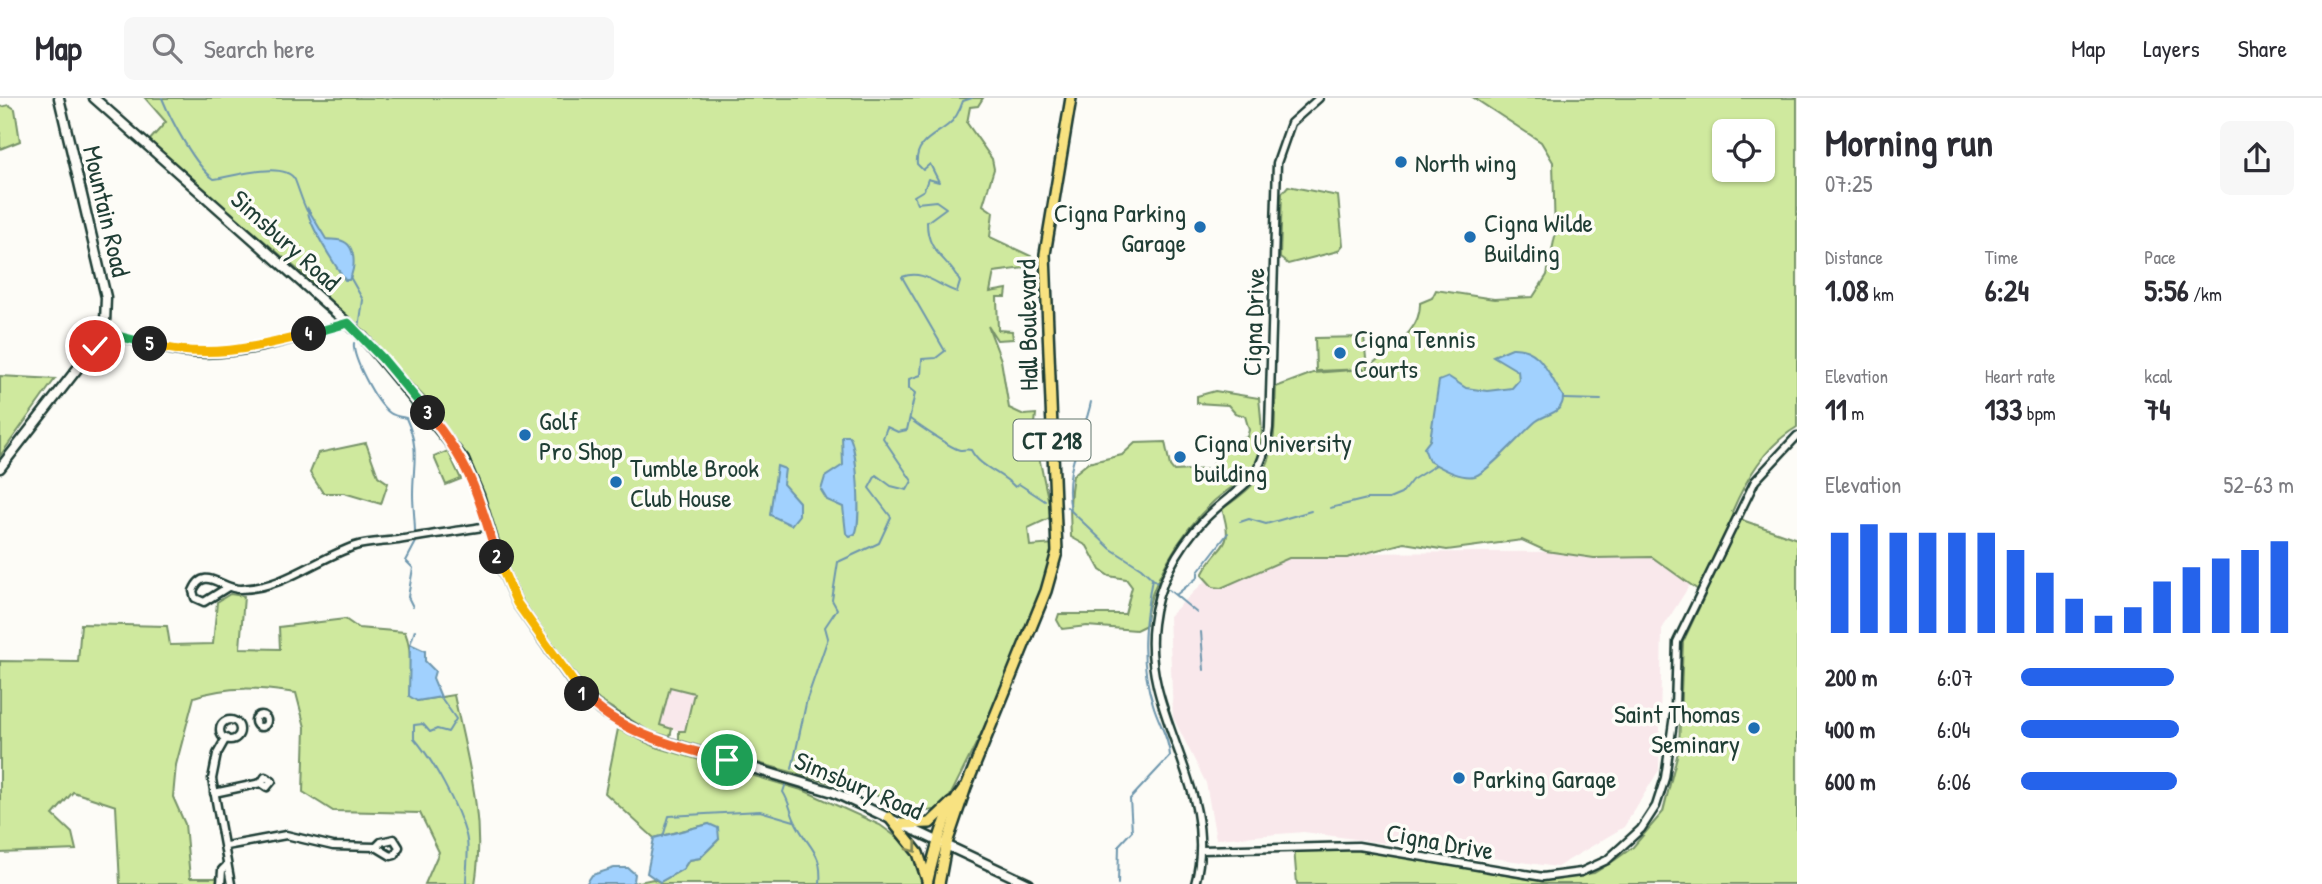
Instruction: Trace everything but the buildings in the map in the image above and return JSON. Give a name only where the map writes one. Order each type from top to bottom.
[{"type":"main road","name":"Mountain Road","points":[[0,468],[89,355],[102,332],[107,313],[106,297],[59,98]]},
{"type":"main road","name":"Simsbury Road","points":[[94,98],[348,323],[382,358],[458,452],[472,478],[502,569],[517,603],[577,688],[600,710],[646,736],[811,783],[1029,884]]},
{"type":"main road","name":"Hall Boulevard","points":[[942,844],[1046,591],[1057,552],[1045,254],[1072,98]]},
{"type":"main road","name":"Hall Boulevard","points":[[942,844],[955,800],[965,787]]},
{"type":"main road","points":[[902,824],[925,824],[934,821],[955,800]]},
{"type":"main road","points":[[889,817],[918,852],[927,884]]},
{"type":"main road","name":"CT 218","points":[[927,884],[942,844]]},
{"type":"main road","name":"CT 218","points":[[939,884],[942,844]]},
{"type":"street","name":"Cigna Drive","points":[[1195,884],[1202,850],[1198,806],[1159,695],[1153,665],[1153,623],[1166,577],[1191,535],[1261,468],[1269,428],[1277,163],[1292,122],[1318,98]]},
{"type":"street","points":[[102,332],[162,348],[205,353],[257,347],[348,323]]},
{"type":"street","name":"Cigna Drive","points":[[1202,850],[1358,846],[1543,877],[1581,872],[1607,860],[1641,829],[1659,796],[1675,708],[1677,642],[1755,481],[1797,436]]},
{"type":"street","points":[[228,587],[215,578],[204,578],[197,582],[193,591],[195,598],[204,602],[228,587],[262,587],[279,582],[358,545],[488,526]]},
{"type":"street","points":[[226,738],[220,729],[224,722],[235,721],[240,727]]},
{"type":"street","points":[[240,727],[255,723]]},
{"type":"street","points":[[226,738],[237,737],[240,727]]},
{"type":"street","points":[[226,738],[213,766],[214,793],[231,884]]},
{"type":"street","points":[[214,793],[261,783]]},
{"type":"street","points":[[226,846],[285,835],[333,846],[376,848]]},
{"type":"street","points":[[221,884],[222,870],[226,866]]},
{"type":"shaded area","points":[[1308,540],[1344,553],[1650,551],[1691,583],[1662,629],[1659,770],[1624,827],[1557,867],[1304,832],[1216,839],[1206,783],[1173,717],[1169,616],[1205,581]]},
{"type":"shaded area","points":[[670,687],[694,693],[685,732],[660,726]]},
{"type":"green space","points":[[145,98],[983,98],[978,106],[970,107],[967,123],[992,159],[994,169],[983,205],[993,212],[990,237],[1039,260],[1040,266],[994,272],[990,292],[1007,289],[1006,297],[997,297],[998,330],[1012,331],[1013,339],[997,340],[988,326],[1001,360],[1009,408],[1024,415],[1036,414],[1034,434],[1052,517],[1028,528],[1030,546],[1054,544],[1036,608],[1023,642],[946,804],[930,811],[917,811],[889,799],[679,741],[679,731],[685,731],[694,693],[670,687],[660,725],[672,729],[670,737],[649,731],[599,700],[585,687],[524,607],[509,579],[470,463],[426,399],[311,281],[148,142],[166,122]]},
{"type":"green space","points":[[1474,98],[1797,98],[1797,427],[1775,444],[1758,464],[1732,512],[1745,521],[1797,539],[1797,884],[1297,884],[1294,848],[1364,850],[1534,880],[1594,873],[1633,847],[1663,812],[1679,748],[1683,642],[1705,595],[1652,557],[1594,558],[1546,551],[1522,540],[1447,550],[1404,543],[1347,558],[1289,558],[1221,588],[1213,587],[1202,575],[1226,539],[1226,522],[1222,509],[1254,483],[1270,458],[1276,387],[1313,373],[1365,369],[1316,371],[1315,338],[1364,337],[1367,369],[1409,333],[1419,314],[1420,303],[1432,298],[1436,290],[1494,299],[1533,297],[1547,275],[1555,236],[1553,162],[1541,142]]},
{"type":"green space","points":[[9,105],[15,109],[20,141],[0,149],[0,107]]},
{"type":"green space","points":[[1288,186],[1338,196],[1343,245],[1338,251],[1288,264],[1280,258],[1282,193]]},
{"type":"green space","points":[[0,376],[55,379],[0,456]]},
{"type":"green space","points":[[1215,391],[1259,398],[1261,439],[1256,463],[1242,480],[1201,514],[1179,543],[1153,593],[1146,625],[1136,630],[1087,626],[1062,629],[1057,620],[1059,614],[1125,614],[1132,587],[1126,579],[1109,576],[1100,570],[1087,546],[1071,537],[1070,499],[1073,475],[1088,463],[1122,455],[1135,443],[1165,442],[1170,466],[1174,471],[1210,469],[1216,450],[1247,437],[1249,430],[1245,416],[1235,413],[1228,405],[1197,403],[1197,396]]},
{"type":"green space","points":[[366,443],[378,476],[388,483],[381,504],[344,493],[323,493],[310,473],[318,453]]},
{"type":"green space","points":[[448,451],[461,479],[446,485],[434,457]]},
{"type":"green space","points":[[230,594],[244,596],[240,648],[280,649],[279,627],[345,619],[358,628],[405,632],[411,683],[417,701],[454,695],[477,812],[478,860],[475,884],[425,884],[439,852],[420,813],[333,811],[303,792],[305,727],[296,693],[258,689],[232,689],[194,697],[176,765],[173,797],[185,824],[190,878],[217,878],[216,884],[120,884],[116,806],[73,792],[53,815],[72,833],[76,850],[0,853],[0,661],[78,662],[81,624],[167,626],[170,645],[213,644],[217,602]]},
{"type":"green space","points":[[618,729],[656,747],[805,791],[880,825],[910,847],[921,872],[922,884],[630,884],[653,879],[660,882],[683,869],[689,860],[700,858],[719,839],[709,824],[654,838],[605,793]]},
{"type":"water","points":[[308,209],[326,239],[344,242],[352,251],[354,263],[349,280],[345,280],[322,244]]},
{"type":"water","points":[[1512,348],[1531,352],[1543,364],[1563,396],[1560,407],[1534,423],[1496,461],[1475,476],[1457,474],[1429,461],[1424,448],[1430,440],[1439,381],[1449,377],[1466,388],[1487,391],[1512,388],[1519,380],[1518,371],[1493,356]]},
{"type":"water","points":[[842,436],[849,436],[852,443],[858,485],[857,527],[855,534],[850,536],[846,533],[843,507],[827,500],[821,490],[825,477],[843,465]]},
{"type":"water","points":[[777,466],[785,469],[783,484],[799,502],[799,515],[791,525],[770,515]]},
{"type":"water","points":[[410,644],[425,651],[425,661],[435,671],[433,678],[441,697],[417,701],[409,696]]},
{"type":"water","points":[[709,824],[718,828],[719,839],[700,858],[689,860],[683,869],[660,882],[647,873],[654,838]]},
{"type":"water","points":[[614,868],[628,868],[635,874],[634,881],[630,884],[586,884],[592,875]]},
{"type":"waterway","points":[[162,98],[177,130],[199,164],[214,179],[269,170],[289,174],[295,180],[307,211]]},
{"type":"waterway","points":[[792,769],[807,699],[828,638],[825,627],[837,609],[832,600],[838,562],[879,543],[891,517],[869,488],[876,475],[891,486],[907,490],[912,481],[883,438],[887,427],[898,432],[907,430],[915,393],[909,388],[909,379],[921,375],[922,359],[936,358],[945,351],[902,277],[924,276],[957,292],[960,282],[934,249],[928,233],[927,222],[946,208],[936,201],[917,203],[914,196],[924,190],[928,179],[939,182],[930,164],[923,170],[917,164],[917,156],[922,145],[953,120],[963,101],[972,98]]},
{"type":"waterway","points":[[350,277],[363,300],[359,328]]},
{"type":"waterway","points":[[354,343],[361,369],[378,400],[390,413],[406,418],[410,429],[415,456],[415,533]]},
{"type":"waterway","points":[[1564,399],[1601,400]]},
{"type":"waterway","points":[[1071,509],[1069,482],[1091,402]]},
{"type":"waterway","points":[[910,419],[956,448],[971,450],[985,466],[1015,487],[1019,484],[1045,501]]},
{"type":"waterway","points":[[1330,508],[1367,499],[1389,499],[1401,494],[1412,480],[1436,465]]},
{"type":"waterway","points":[[1067,507],[1111,549],[1141,568],[1157,583]]},
{"type":"waterway","points":[[1240,522],[1249,519],[1266,524],[1311,511]]},
{"type":"waterway","points":[[1176,595],[1198,577],[1198,572],[1228,533]]},
{"type":"waterway","points":[[413,607],[408,597],[413,568],[406,561],[416,542]]},
{"type":"waterway","points":[[1118,884],[1119,845],[1132,831],[1130,799],[1170,756],[1168,742],[1153,704],[1144,657],[1145,626],[1152,579]]},
{"type":"waterway","points":[[1169,590],[1197,613]]},
{"type":"waterway","points":[[410,645],[415,630]]},
{"type":"waterway","points":[[1201,632],[1204,670]]},
{"type":"waterway","points":[[440,696],[456,719],[448,732],[437,729],[430,732],[423,724],[414,725],[414,738],[437,771],[462,823],[468,846],[466,884]]},
{"type":"waterway","points":[[786,783],[783,792],[794,819],[817,857],[820,884]]},
{"type":"waterway","points":[[663,837],[669,816],[760,811],[794,821]]},
{"type":"place","name":"North wing","points":[[1401,162]]},
{"type":"place","name":"Cigna Parking Garage","points":[[1200,227]]},
{"type":"place","name":"Cigna Wilde Building","points":[[1470,237]]},
{"type":"place","name":"Cigna Tennis Courts","points":[[1340,353]]},
{"type":"place","name":"Golf Pro Shop","points":[[525,435]]},
{"type":"place","name":"Cigna University building","points":[[1180,457]]},
{"type":"place","name":"Tumble Brook Club House","points":[[616,482]]},
{"type":"place","name":"Saint Thomas Seminary","points":[[1754,728]]},
{"type":"place","name":"Parking Garage","points":[[1459,778]]},
{"type":"route","points":[[95,346],[102,332],[162,348],[220,353],[271,344],[348,323],[382,358],[464,460],[479,495],[506,580],[517,603],[577,688],[600,710],[622,725],[673,745],[727,760]]}]
